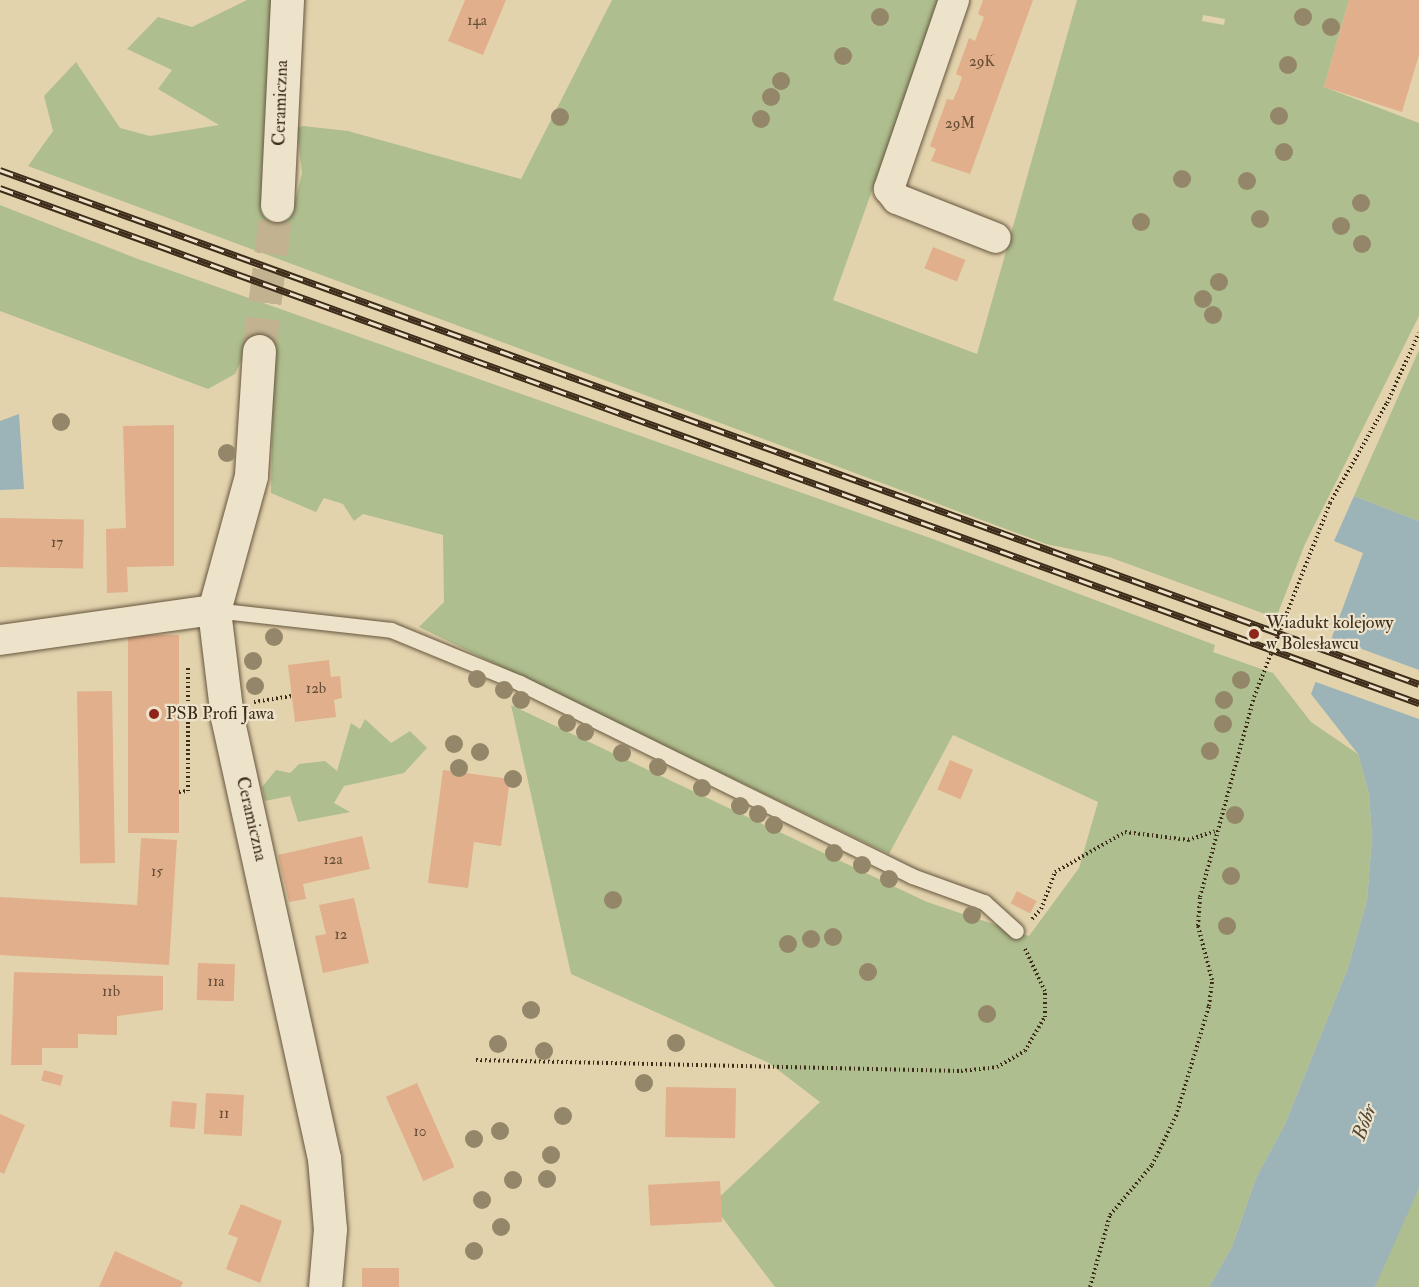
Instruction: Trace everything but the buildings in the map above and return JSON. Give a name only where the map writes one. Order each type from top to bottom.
[{"type":"street","name":"Ceramiczna","points":[[277,205],[286,0]]},
{"type":"street","points":[[954,0],[889,189],[897,199],[996,238]]},
{"type":"street","name":"Ceramiczna","points":[[259,351],[251,476],[214,609],[227,717],[324,1158],[330,1229],[324,1287]]},
{"type":"street","points":[[0,640],[214,609]]},
{"type":"lane","points":[[214,609],[391,630],[520,683],[912,876],[984,902],[1016,931]]},
{"type":"path","points":[[1090,1287],[1110,1215],[1152,1166],[1176,1116],[1209,1006],[1212,980],[1198,926],[1216,830],[1254,697],[1330,503],[1419,333]]},
{"type":"path","points":[[179,792],[188,791],[188,666],[199,665]]},
{"type":"path","points":[[245,703],[292,696]]},
{"type":"path","points":[[476,1060],[961,1071],[998,1067],[1025,1051],[1045,1017],[1041,980],[1016,931],[1041,909],[1055,872],[1125,832],[1188,840],[1216,830]]},
{"type":"green space","points":[[247,0],[271,0],[262,173],[265,205],[293,210],[302,173],[297,128],[303,126],[348,131],[521,179],[612,0],[940,0],[833,300],[977,354],[1077,0],[1349,0],[1324,87],[1419,123],[1419,316],[1305,544],[1276,618],[1109,557],[1046,544],[28,166],[53,131],[44,96],[76,62],[120,128],[150,136],[219,125],[158,89],[172,70],[127,49],[158,17],[192,27]],"holes":[[[1203,15],[1225,19],[1224,25],[1202,21]]]},
{"type":"green space","points":[[0,205],[138,259],[933,539],[1215,645],[1213,652],[1273,673],[1311,722],[1358,754],[1369,794],[1372,838],[1367,900],[1348,968],[1285,1124],[1256,1178],[1232,1247],[1209,1287],[775,1287],[712,1204],[820,1102],[769,1063],[571,974],[511,705],[927,902],[1029,936],[1079,868],[1098,802],[953,735],[889,854],[419,627],[444,602],[443,535],[363,514],[354,521],[343,504],[324,498],[316,512],[271,493],[273,389],[247,348],[235,374],[208,389],[0,311]]},
{"type":"green space","points":[[1419,350],[1419,521],[1354,496]]},
{"type":"green space","points":[[365,719],[391,743],[410,731],[427,748],[404,773],[344,786],[334,803],[350,812],[298,822],[290,796],[265,801],[262,787],[276,770],[290,773],[299,764],[325,761],[337,771],[351,723],[360,729]]},
{"type":"green space","points":[[1419,1188],[1419,1287],[1375,1287],[1396,1235]]},
{"type":"water","points":[[19,414],[24,489],[0,490],[0,421]]},
{"type":"water","name":"Bóbr","points":[[1354,496],[1419,521],[1419,1188],[1375,1287],[1209,1287],[1232,1247],[1256,1178],[1285,1124],[1348,968],[1367,900],[1372,838],[1369,794],[1358,754],[1311,694],[1363,553],[1334,541]]},
{"type":"pier","points":[[1329,637],[1419,670],[1419,719],[1313,681]]},
{"type":"tunnel","points":[[259,351],[277,205]]},
{"type":"railway","points":[[0,170],[1419,684]]},
{"type":"railway","points":[[0,188],[1419,703]]},
{"type":"place","name":"Wiadukt kolejowy w Bolesławcu","points":[[1254,634]]},
{"type":"place","name":"PSB Profi Jawa","points":[[154,714]]}]
